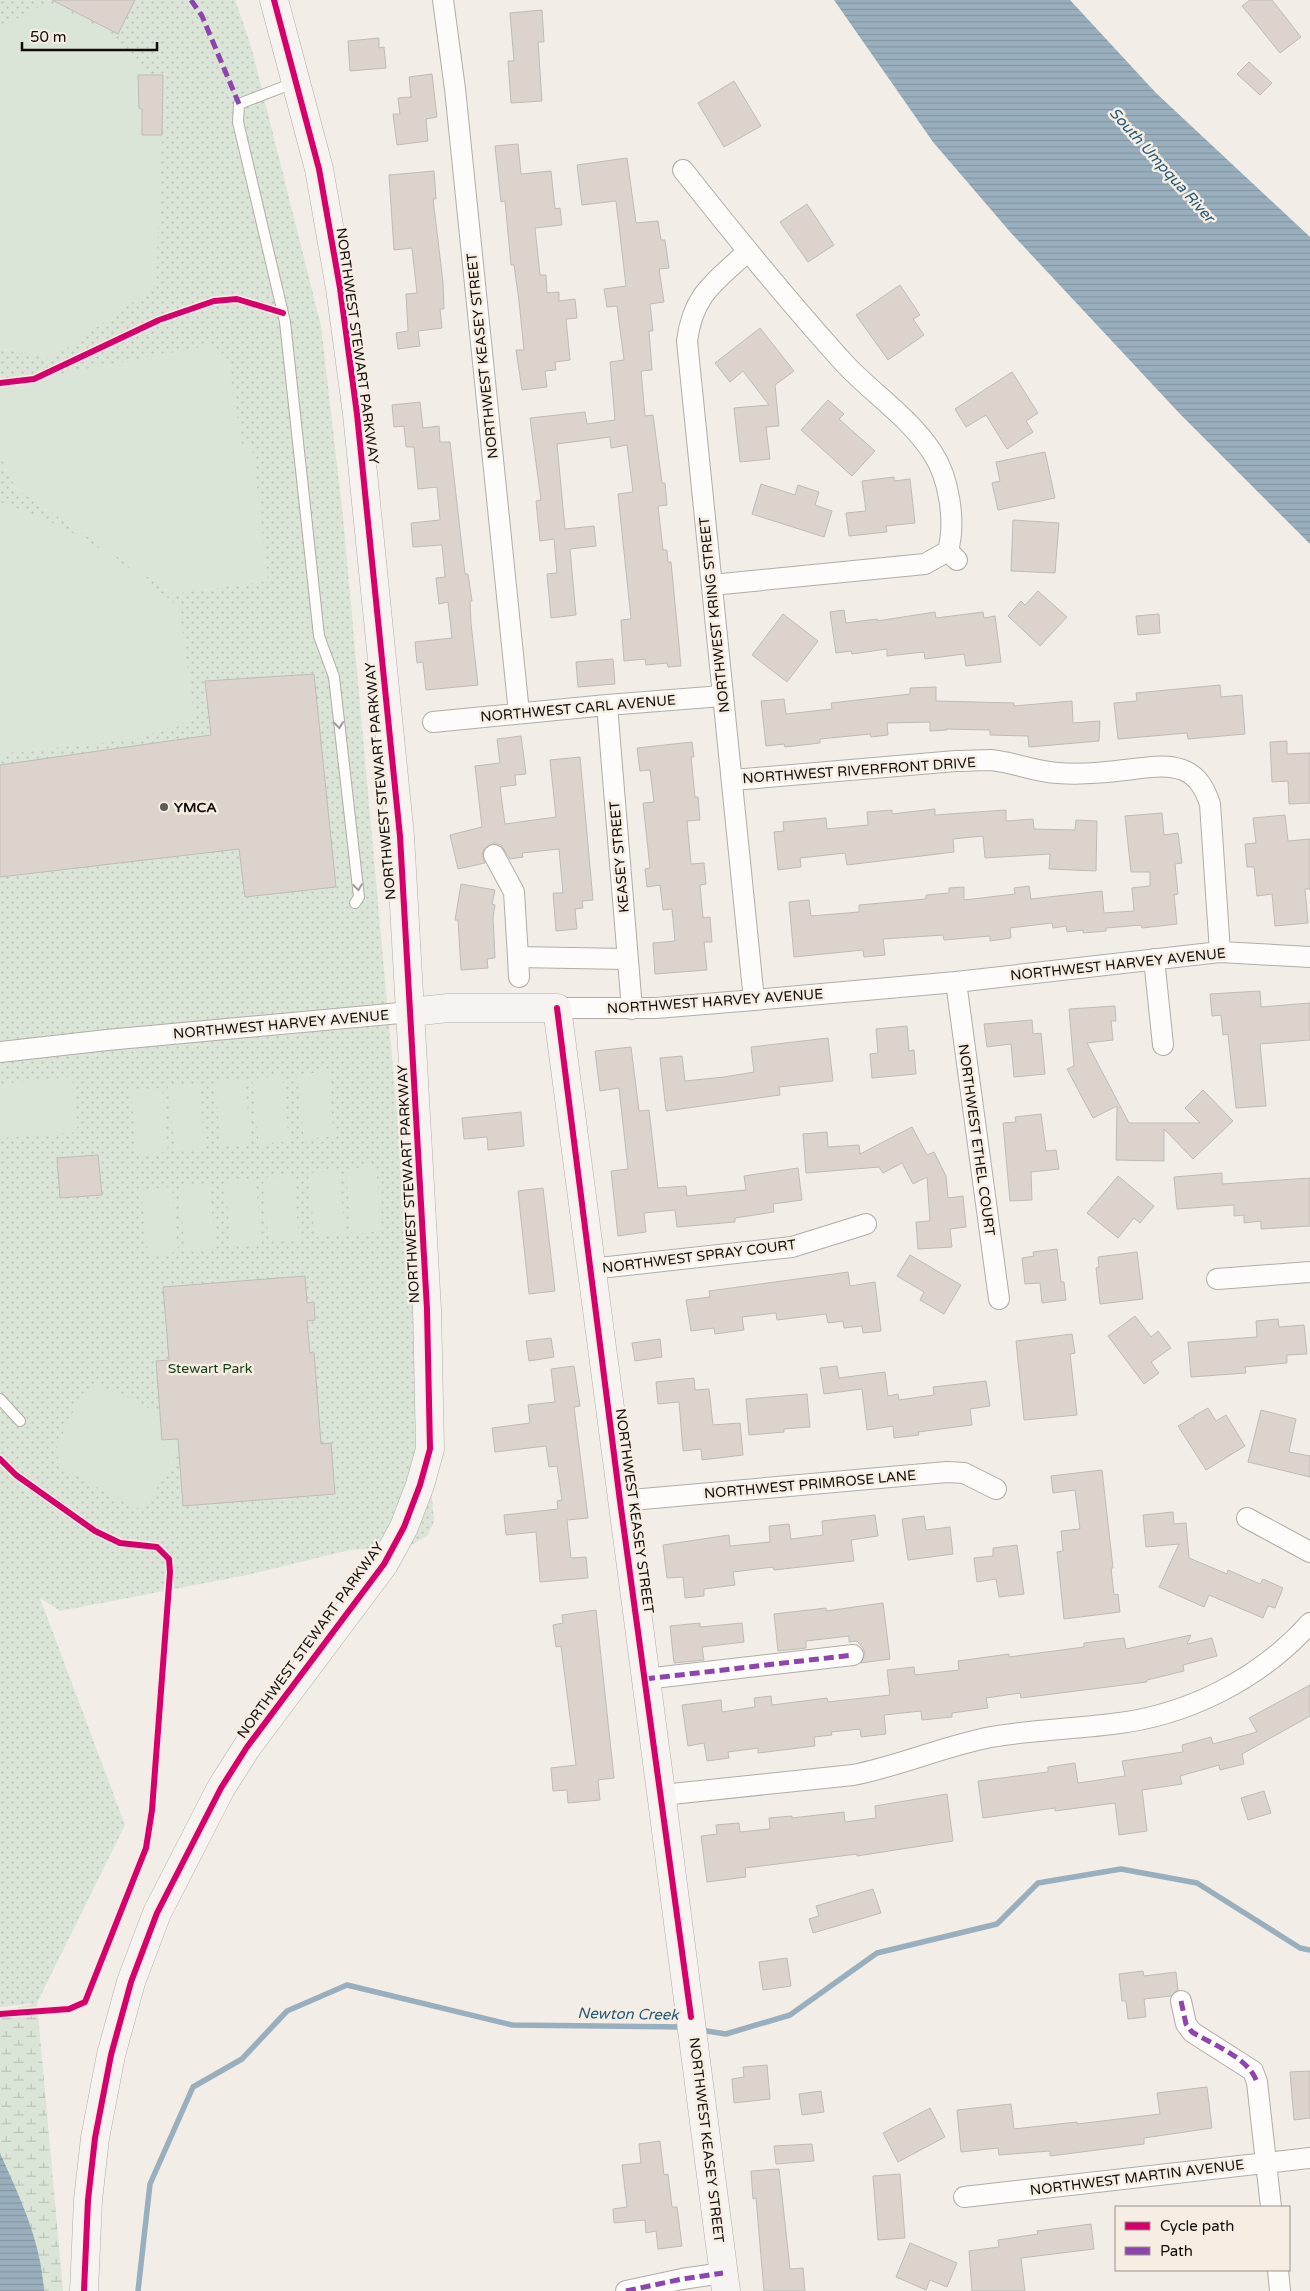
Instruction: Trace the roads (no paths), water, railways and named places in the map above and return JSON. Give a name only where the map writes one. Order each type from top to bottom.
[{"type":"main road","name":"NORTHWEST STEWART PARKWAY","points":[[84,2291],[88,2200],[93,2156],[111,2055],[131,1982],[157,1912],[221,1788],[247,1747],[384,1564],[404,1527],[420,1485],[427,1458],[430,1420],[429,1360],[400,836],[355,396],[319,169],[274,0]]},
{"type":"main road","name":"NORTHWEST HARVEY AVENUE","points":[[411,1012],[448,1008],[557,1008]]},
{"type":"main road","name":"NORTHWEST KEASEY STREET","points":[[557,1008],[620,1501],[662,1795],[724,2282]]},
{"type":"street","name":"NORTHWEST KEASEY STREET","points":[[443,0],[456,99],[518,713]]},
{"type":"street","points":[[683,170],[747,252],[846,364],[917,432],[933,453],[942,472],[948,494],[952,529],[953,556],[925,564],[712,585]]},
{"type":"street","name":"NORTHWEST KRING STREET","points":[[747,252],[698,301],[689,319],[687,341],[754,1000]]},
{"type":"street","name":"NORTHWEST CARL AVENUE","points":[[433,722],[606,704],[722,696]]},
{"type":"street","name":"KEASEY STREET","points":[[606,704],[632,1008]]},
{"type":"street","name":"NORTHWEST RIVERFRONT DRIVE","points":[[733,780],[956,761],[992,760],[1027,769],[1058,773],[1092,773],[1169,766],[1191,773],[1206,791],[1212,829],[1220,952]]},
{"type":"street","points":[[494,855],[514,892],[518,967],[627,959]]},
{"type":"street","name":"NORTHWEST HARVEY AVENUE","points":[[557,1008],[632,1008],[754,1000],[956,982],[1220,952],[1310,957]]},
{"type":"street","points":[[1154,959],[1163,1045]]},
{"type":"street","name":"NORTHWEST ETHEL COURT","points":[[956,982],[999,1299]]},
{"type":"street","name":"NORTHWEST HARVEY AVENUE","points":[[0,1052],[107,1040],[411,1012]]},
{"type":"street","name":"NORTHWEST SPRAY COURT","points":[[590,1269],[792,1247],[866,1224]]},
{"type":"street","points":[[1217,1279],[1310,1272]]},
{"type":"street","name":"NORTHWEST PRIMROSE LANE","points":[[620,1501],[947,1472],[964,1473],[996,1489]]},
{"type":"street","points":[[1247,1518],[1310,1552]]},
{"type":"street","points":[[662,1795],[853,1775],[882,1769],[960,1744],[992,1737],[1114,1724],[1152,1717],[1189,1706],[1229,1686],[1269,1662],[1310,1623]]},
{"type":"street","points":[[645,1679],[853,1655]]},
{"type":"street","points":[[1181,2001],[1186,2024],[1192,2032],[1253,2071],[1257,2082],[1271,2206]]},
{"type":"street","name":"NORTHWEST MARTIN AVENUE","points":[[964,2197],[1310,2158]]},
{"type":"street","points":[[1278,2271],[1280,2291]]},
{"type":"street","points":[[626,2291],[682,2279],[724,2282]]},
{"type":"lane","points":[[296,81],[239,104],[238,122],[285,322],[319,636],[334,677],[359,897],[355,903]]},
{"type":"lane","points":[[0,1399],[20,1421]]},
{"type":"water","name":"South Umpqua River","points":[[834,0],[1070,0],[1156,93],[1310,237],[1310,544],[1181,415],[1011,233],[933,142]]},
{"type":"water","points":[[0,2153],[22,2203],[34,2237],[39,2255],[44,2291],[0,2291]]},
{"type":"waterway","name":"Newton Creek","points":[[700,2030],[726,2034],[790,2015],[877,1953],[997,1924],[1038,1883],[1121,1869],[1197,1883],[1300,1948],[1310,1950]]},
{"type":"waterway","name":"Newton Creek","points":[[138,2291],[150,2184],[193,2087],[242,2059],[287,2011],[347,1985],[512,2025],[684,2027]]},
{"type":"place","name":"YMCA","points":[[164,807]]},
{"type":"park label","name":"Stewart Park","points":[[210,1368]]}]
